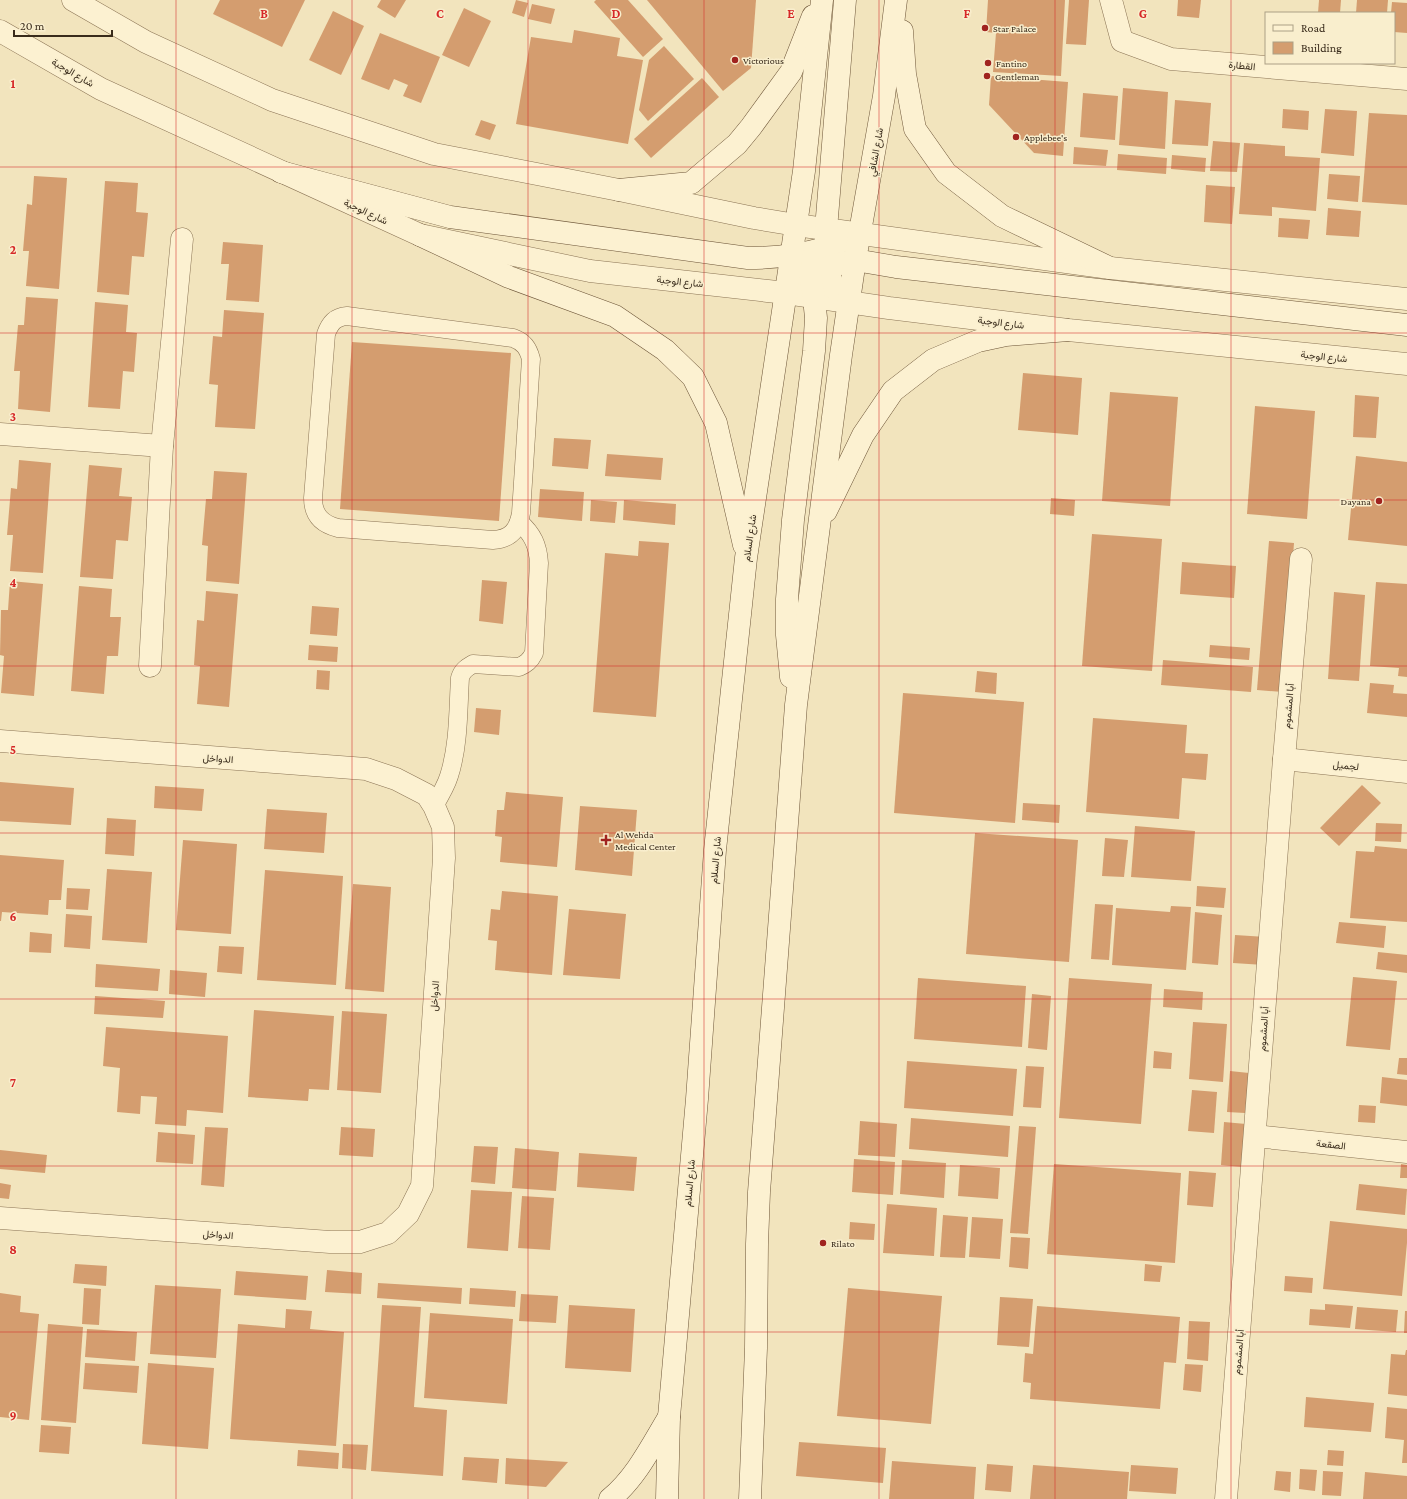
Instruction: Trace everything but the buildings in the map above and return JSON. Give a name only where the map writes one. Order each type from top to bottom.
[{"type":"main road","points":[[73,0],[146,42],[272,100],[434,154],[754,218],[796,225],[823,254],[835,288],[848,303],[796,706],[759,1192],[756,1348],[750,1499]]},
{"type":"main road","points":[[619,190],[691,183],[737,144],[791,72],[821,0]]},
{"type":"main road","points":[[798,254],[796,225],[805,163],[821,0]]},
{"type":"main road","points":[[796,706],[790,670],[787,635],[787,599],[794,520],[814,351],[816,318],[814,298],[823,254],[844,0]]},
{"type":"main road","points":[[898,0],[905,74],[915,129],[946,173],[1002,216],[1110,268]]},
{"type":"main road","name":"شارع الشافي","points":[[848,303],[884,96],[898,0]]},
{"type":"main road","name":"القطارة","points":[[1111,0],[1122,41],[1171,59],[1407,79]]},
{"type":"main road","name":"شارع الوجبة","points":[[0,31],[101,89],[195,130],[281,172],[420,236],[590,271],[786,293],[848,303],[1068,330],[1407,364]]},
{"type":"main road","points":[[281,172],[450,217],[748,258],[772,258],[798,254],[823,254],[896,266],[1407,324]]},
{"type":"main road","points":[[786,293],[823,254],[860,234],[1110,268],[1407,299]]},
{"type":"main road","points":[[420,236],[509,277],[615,316],[665,350],[693,377],[716,422],[746,558]]},
{"type":"main road","points":[[150,666],[162,446],[182,240]]},
{"type":"main road","name":"شارع السلام","points":[[667,1499],[669,1417],[697,1099],[715,850],[746,558],[786,293],[798,254]]},
{"type":"main road","points":[[818,528],[863,436],[893,391],[933,360],[978,341],[1006,335],[1068,330]]},
{"type":"main road","points":[[0,434],[162,446]]},
{"type":"main road","name":"أبا المشموم","points":[[1226,1499],[1301,559]]},
{"type":"main road","name":"الدواخل","points":[[0,741],[366,769],[396,779],[427,795],[434,806],[443,827],[444,858],[422,1186],[408,1214],[388,1233],[360,1242],[330,1242],[0,1218]]},
{"type":"main road","name":"لجميل","points":[[1284,759],[1407,772]]},
{"type":"main road","name":"الصقعة","points":[[1255,1136],[1407,1152]]},
{"type":"main road","points":[[610,1499],[619,1491],[635,1471],[669,1417]]},
{"type":"lane","points":[[340,317],[355,317],[513,338],[520,340],[526,345],[531,359],[519,522],[516,530],[509,535],[502,539],[492,540],[338,528],[329,526],[322,522],[316,515],[312,498],[326,334],[328,327],[333,321],[340,317]]},
{"type":"lane","points":[[434,806],[449,776],[453,761],[456,744],[460,678],[462,672],[473,664],[519,667],[531,660],[534,653],[539,564],[538,552],[534,540],[528,530],[519,522]]},
{"type":"place","name":"Star Palace","points":[[985,28]]},
{"type":"place","name":"Victorious","points":[[735,60]]},
{"type":"place","name":"Fantino","points":[[988,63]]},
{"type":"place","name":"Gentleman","points":[[987,76]]},
{"type":"place","name":"Applebee's","points":[[1016,137]]},
{"type":"place","name":"Dayana","points":[[1379,501]]},
{"type":"place","name":"Al Wehda Medical Center","points":[[606,840]]},
{"type":"place","name":"Rilato","points":[[823,1243]]}]
